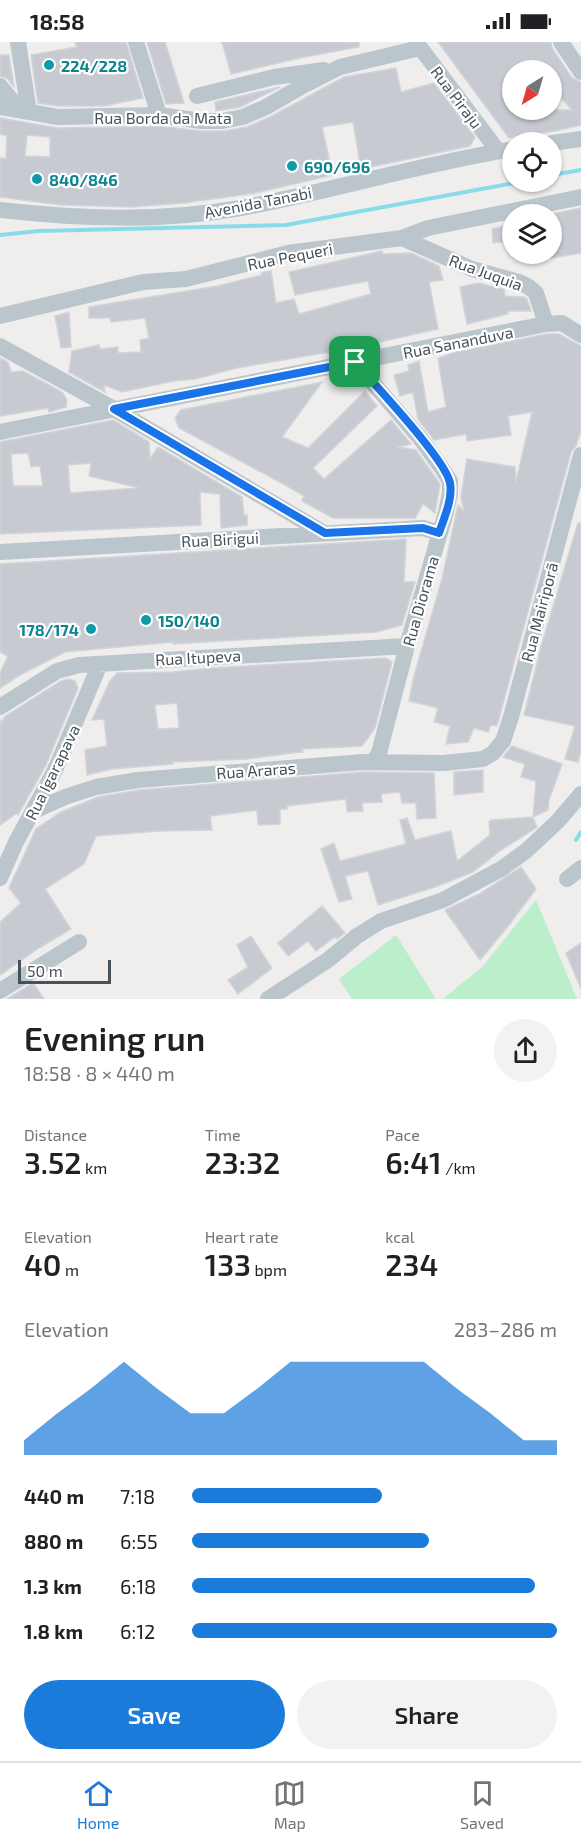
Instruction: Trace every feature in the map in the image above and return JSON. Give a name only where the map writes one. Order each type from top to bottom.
[{"type":"street","points":[[18,42],[24,111]]},
{"type":"street","points":[[136,42],[159,115]]},
{"type":"street","points":[[561,42],[581,72]]},
{"type":"street","name":"Rua Borda da Mata","points":[[0,107],[58,117],[159,115],[222,121],[243,117],[266,107],[340,67],[418,45]]},
{"type":"street","name":"Rua Piraju","points":[[418,45],[502,146]]},
{"type":"street","points":[[197,96],[274,77],[340,67]]},
{"type":"street","points":[[0,86],[24,111]]},
{"type":"street","points":[[562,142],[581,139]]},
{"type":"street","name":"Avenida Tanabi","points":[[0,210],[120,218],[181,215],[240,208],[502,151]]},
{"type":"street","name":"Rua Pequeri","points":[[0,316],[143,282],[186,279],[288,253],[402,238],[429,228],[581,197]]},
{"type":"street","name":"Rua Juquia","points":[[402,238],[472,269],[519,282],[536,293],[554,324]]},
{"type":"street","points":[[554,324],[581,335]]},
{"type":"street","name":"Rua Sananduva","points":[[0,432],[554,324]]},
{"type":"street","points":[[0,346],[114,409],[325,533]]},
{"type":"street","name":"Rua Diorama","points":[[355,362],[420,438],[450,482],[450,493],[379,753],[373,762]]},
{"type":"street","name":"Rua Mairiporã","points":[[483,759],[493,753],[503,741],[511,717],[581,456]]},
{"type":"street","name":"Rua Birigui","points":[[0,552],[423,528],[439,533]]},
{"type":"street","name":"Rua Itupeva","points":[[0,707],[57,671],[79,665],[407,646]]},
{"type":"street","name":"Rua Igarapava","points":[[0,878],[16,842],[55,770],[100,664]]},
{"type":"street","name":"Rua Araras","points":[[34,810],[96,787],[138,780],[373,762],[443,763],[483,759]]},
{"type":"street","points":[[268,999],[328,960],[357,936],[381,921],[443,900],[501,869],[526,851],[558,821],[581,794]]},
{"type":"street","points":[[0,853],[16,842]]},
{"type":"street","points":[[567,879],[581,868]]},
{"type":"street","points":[[0,991],[79,942]]},
{"type":"green space","points":[[536,900],[577,999],[443,999],[483,966]]},
{"type":"green space","points":[[396,935],[436,999],[352,999],[339,979]]},
{"type":"building","points":[[75,42],[126,42],[143,98],[104,106],[59,106],[38,103],[31,55],[77,47]]},
{"type":"building","points":[[147,42],[165,42],[184,103],[166,104]]},
{"type":"building","points":[[222,42],[359,42],[359,47],[231,74]]},
{"type":"building","points":[[438,42],[551,42],[560,60],[502,60],[502,120],[562,120],[562,110],[572,110],[562,99],[562,63],[572,78],[581,82],[581,125],[556,131],[505,132]]},
{"type":"building","points":[[0,55],[9,55],[14,87],[8,79],[0,76]]},
{"type":"building","points":[[396,68],[401,92],[434,83],[475,137],[470,146],[361,169],[353,122],[322,127],[333,175],[255,193],[184,203],[132,207],[61,205],[0,197],[0,158],[6,159],[7,136],[0,134],[0,118],[58,128],[158,126],[200,131],[224,131],[247,127],[270,117],[344,77]],"holes":[[[27,135],[50,137],[50,157],[25,156]]]},
{"type":"building","points":[[280,87],[240,107],[216,111],[215,102]]},
{"type":"building","points":[[581,208],[581,253],[562,256],[562,212]]},
{"type":"building","points":[[502,226],[502,242],[493,243],[492,229]]},
{"type":"building","points":[[382,251],[383,254],[411,253],[439,266],[443,280],[429,282],[438,329],[353,348],[237,368],[195,379],[122,392],[104,385],[105,392],[69,372],[72,351],[99,345],[100,349],[118,347],[118,353],[141,352],[140,340],[149,338],[145,318],[111,322],[110,318],[89,318],[89,307],[218,286],[271,271],[276,303],[294,299],[299,314],[371,294],[368,281],[295,295],[289,272]]},
{"type":"building","points":[[478,283],[504,289],[505,296],[524,297],[531,311],[508,311],[508,314],[467,324],[460,287]]},
{"type":"building","points":[[69,312],[71,347],[61,348],[55,316]]},
{"type":"building","points":[[547,334],[559,334],[581,346],[581,430],[576,446],[571,452],[497,726],[491,725],[488,732],[474,728],[468,742],[446,744],[450,726],[434,722],[438,708],[409,701],[442,579],[458,505],[464,511],[461,497],[467,459],[515,467],[516,482],[532,412],[508,416],[511,435],[467,441],[466,434],[434,440],[418,419],[413,392],[400,396],[394,375],[409,371],[408,365],[419,361],[428,412],[446,407],[438,358],[456,352]]},
{"type":"building","points":[[0,358],[8,362],[11,372],[23,371],[62,392],[67,400],[66,407],[49,412],[48,408],[0,416]]},
{"type":"building","points":[[322,382],[282,437],[308,448],[365,391],[377,406],[313,468],[324,479],[391,420],[411,444],[397,447],[416,450],[440,484],[435,513],[423,504],[415,518],[333,518],[302,501],[304,496],[287,486],[179,428],[175,418],[181,410]]},
{"type":"building","points":[[113,420],[149,442],[150,459],[158,447],[242,497],[247,525],[221,528],[220,494],[200,492],[201,525],[0,534],[0,442]],"holes":[[[28,453],[31,467],[40,466],[43,486],[13,486],[11,454]],[[91,463],[89,476],[139,488],[70,493],[68,465]]]},
{"type":"building","points":[[578,523],[581,523],[581,750],[578,762],[565,759],[575,726],[524,715],[541,647]]},
{"type":"building","points":[[406,539],[404,582],[415,582],[402,625],[377,632],[173,644],[173,642],[65,652],[0,688],[0,673],[8,656],[0,652],[0,564]]},
{"type":"building","points":[[386,658],[392,662],[375,728],[362,746],[302,749],[303,752],[247,759],[173,762],[173,764],[112,769],[87,775],[85,750],[107,746],[104,719],[92,720],[110,681],[117,673],[173,672]],"holes":[[[177,703],[179,728],[158,729],[155,705]]]},
{"type":"building","points":[[68,679],[75,681],[78,688],[46,765],[18,815],[17,813],[0,825],[0,719],[2,723],[4,717],[61,681]]},
{"type":"building","points":[[512,746],[562,764],[549,800],[548,810],[533,817],[536,781],[521,777],[525,764],[503,757]]},
{"type":"building","points":[[483,770],[483,792],[454,795],[454,772]]},
{"type":"building","points":[[363,772],[434,773],[436,818],[417,819],[416,803],[402,803],[400,792],[381,794],[382,802],[362,803],[363,811],[347,812],[346,799],[287,806],[287,809],[280,809],[280,824],[258,825],[257,810],[210,816],[212,830],[96,836],[84,864],[45,889],[71,929],[0,975],[0,922],[21,903],[9,888],[36,829],[61,812],[98,797],[139,790]]},
{"type":"building","points":[[533,817],[537,827],[501,850],[473,872],[378,905],[368,871],[345,876],[352,899],[339,902],[321,849],[334,843],[340,861],[406,844],[400,820],[407,818],[415,840],[451,831],[457,861],[490,835],[489,822],[491,820]]},
{"type":"building","points":[[521,867],[536,889],[480,960],[445,910],[481,893]]},
{"type":"building","points":[[322,906],[345,933],[337,939],[335,937],[316,951],[308,941],[288,956],[278,943]]},
{"type":"building","points":[[251,936],[272,968],[238,994],[228,980],[248,967],[237,945]]},
{"type":"building","points":[[581,943],[581,989],[566,953]]},
{"type":"building","points":[[33,983],[44,999],[7,999]]},
{"type":"waterway","points":[[562,173],[581,170]]},
{"type":"waterway","points":[[0,235],[39,231],[286,225],[502,185]]},
{"type":"waterway","points":[[576,840],[581,832]]},
{"type":"place","name":"224/228","points":[[49,65]]},
{"type":"place","name":"690/696","points":[[292,166]]},
{"type":"place","name":"840/846","points":[[37,179]]},
{"type":"place","name":"150/140","points":[[146,620]]},
{"type":"place","name":"178/174","points":[[91,629]]},
{"type":"route","points":[[355,362],[420,438],[450,482],[446,512],[439,533],[423,528],[325,533],[114,409],[355,362]]}]
